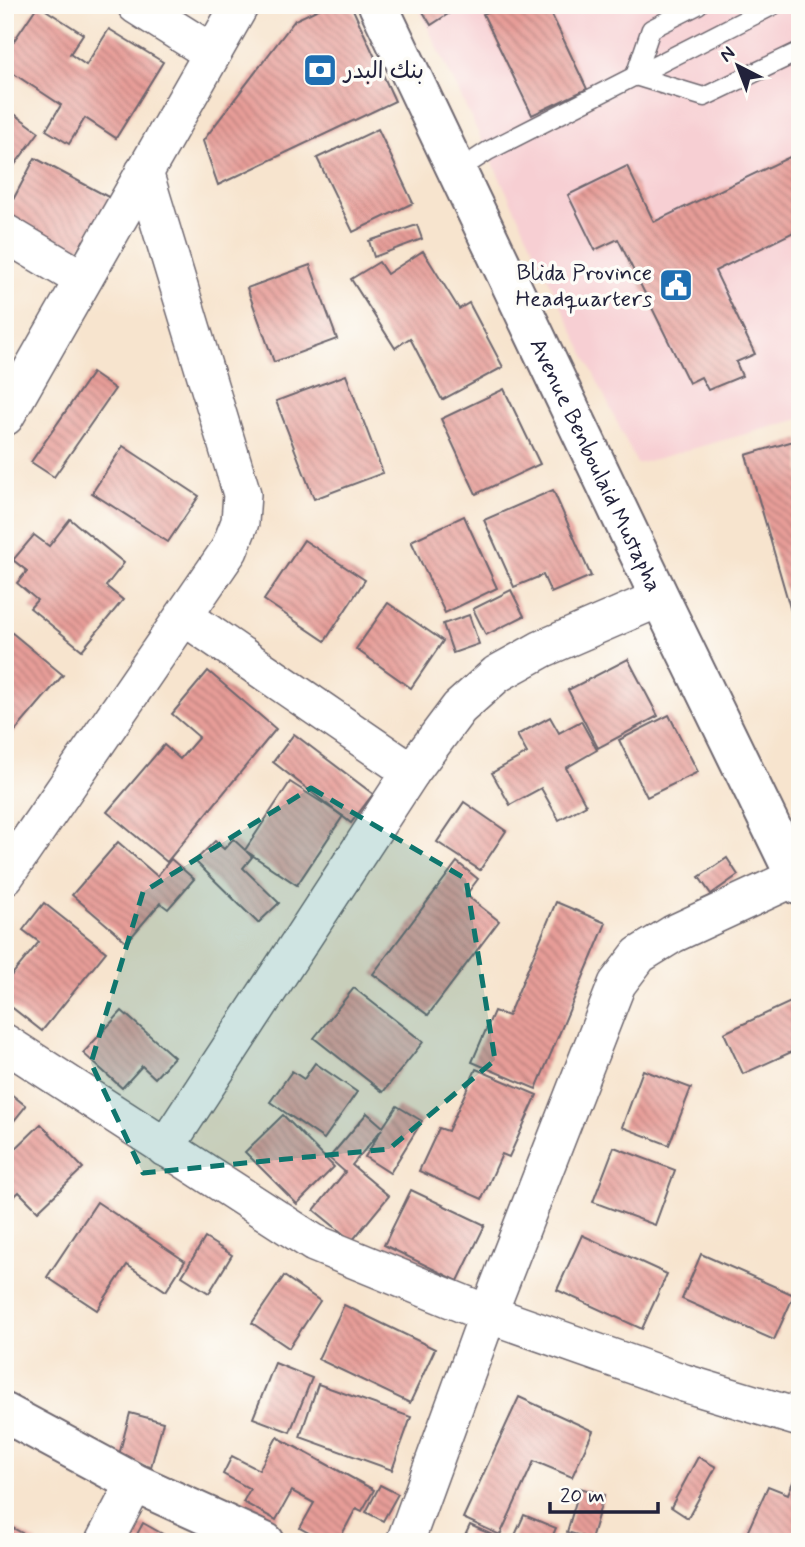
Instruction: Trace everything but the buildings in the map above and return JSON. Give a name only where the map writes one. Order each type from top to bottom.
[{"type":"main road","name":"Avenue Benboulaid Mustapha","points":[[378,5],[798,882]]},
{"type":"main road","points":[[5,1413],[135,1483],[265,1542]]},
{"type":"street","points":[[136,5],[212,53]]},
{"type":"street","points":[[5,417],[240,5]]},
{"type":"street","points":[[5,876],[185,617],[229,550],[240,522],[242,494],[144,172]]},
{"type":"street","points":[[5,233],[82,279]]},
{"type":"street","points":[[165,1148],[411,772],[459,708],[497,674],[542,649],[660,598]]},
{"type":"street","points":[[185,617],[411,772]]},
{"type":"street","points":[[405,1542],[488,1314],[617,984],[639,955],[673,934],[798,882]]},
{"type":"street","points":[[5,1043],[314,1243],[488,1314],[684,1383],[800,1418]]},
{"type":"street","points":[[104,1542],[135,1483]]},
{"type":"lane","points":[[635,76],[651,29],[698,5]]},
{"type":"lane","points":[[457,171],[488,151],[774,5]]},
{"type":"lane","points":[[635,76],[704,97],[800,51]]},
{"type":"highlighted area","points":[[311,788],[466,879],[495,1060],[389,1149],[143,1173],[91,1063],[143,892]]},
{"type":"shaded area","name":"Blida Province Headquarters","points":[[417,5],[800,5],[800,419],[637,464]]},
{"type":"place","name":"بنك البدر","points":[[320,70]]},
{"type":"place","name":"Blida Province Headquarters","points":[[676,285]]}]
